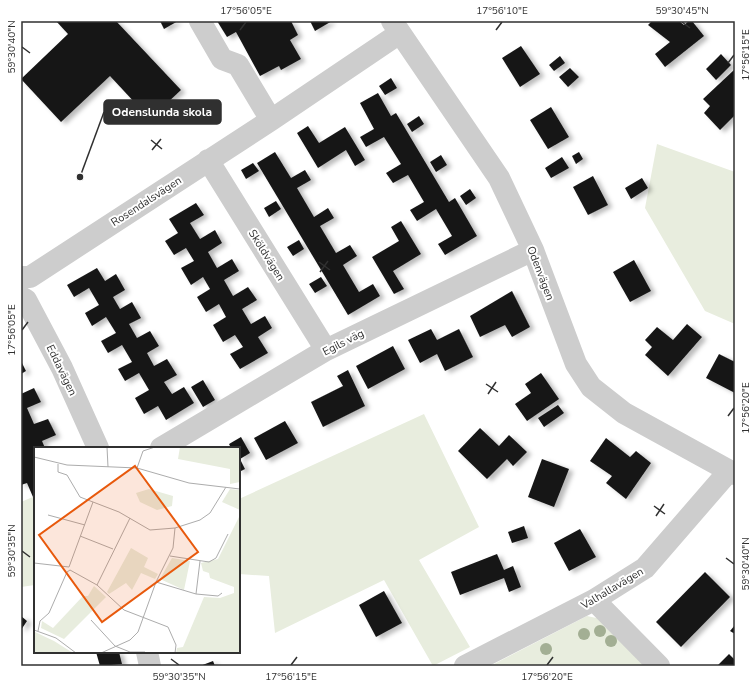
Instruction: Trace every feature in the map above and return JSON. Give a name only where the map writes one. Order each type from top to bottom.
[{"type":"street","points":[[200,21],[222,59],[238,65],[271,120]]},
{"type":"street","name":"Rosendalsvägen","points":[[21,278],[30,277],[271,120],[396,27]]},
{"type":"street","name":"Odenvägen","points":[[396,27],[499,178],[533,250],[576,364],[591,387],[624,413],[732,473]]},
{"type":"street","name":"Sköldvägen","points":[[208,160],[326,350]]},
{"type":"street","name":"Egils väg","points":[[162,447],[326,350],[533,250]]},
{"type":"street","name":"Eddavägen","points":[[21,297],[26,300],[62,368],[98,447]]},
{"type":"street","name":"Valhallavägen","points":[[465,666],[594,600],[645,568],[732,473]]},
{"type":"street","points":[[594,600],[659,666]]},
{"type":"street","points":[[147,653],[150,666]]},
{"type":"shaded area","points":[[657,144],[735,172],[735,324],[705,311],[645,208]]},
{"type":"shaded area","points":[[424,414],[479,527],[419,560],[470,647],[433,666],[384,580],[275,633],[269,576],[240,574],[240,499]]},
{"type":"shaded area","points":[[34,496],[34,585],[21,587],[21,502]]},
{"type":"shaded area","points":[[587,616],[601,619],[647,666],[490,666]]},
{"type":"building","points":[[56,21],[116,21],[181,90],[150,119],[110,76],[61,122],[21,79],[68,34]]},
{"type":"building","points":[[160,21],[178,21],[164,29]]},
{"type":"building","points":[[217,21],[291,21],[298,35],[290,40],[301,59],[281,70],[279,66],[260,76],[236,32],[227,37]]},
{"type":"building","points":[[310,21],[332,21],[315,31]]},
{"type":"building","points":[[652,21],[679,21],[684,25],[689,21],[692,21],[704,36],[665,67],[655,54],[670,42],[648,25]]},
{"type":"building","points":[[521,46],[540,74],[520,87],[502,58]]},
{"type":"building","points":[[721,54],[731,65],[716,80],[706,69]]},
{"type":"building","points":[[560,56],[565,63],[554,71],[549,65]]},
{"type":"building","points":[[570,68],[579,77],[568,87],[559,77]]},
{"type":"building","points":[[734,70],[735,115],[720,130],[704,113],[710,106],[703,99]]},
{"type":"building","points":[[391,78],[397,88],[385,95],[379,86]]},
{"type":"building","points":[[378,93],[391,116],[396,113],[449,202],[455,198],[477,236],[445,255],[438,244],[452,236],[436,209],[417,221],[410,210],[424,202],[408,175],[393,183],[386,173],[401,164],[384,137],[366,147],[360,137],[374,129],[360,103]]},
{"type":"building","points":[[551,107],[569,137],[548,149],[530,120]]},
{"type":"building","points":[[419,116],[424,124],[412,132],[407,124]]},
{"type":"building","points":[[308,126],[319,143],[345,127],[365,160],[355,166],[346,150],[318,168],[297,133]]},
{"type":"building","points":[[275,152],[291,178],[305,170],[311,180],[297,188],[314,217],[328,208],[334,218],[320,226],[336,253],[350,245],[357,256],[343,265],[359,292],[373,284],[380,296],[348,315],[257,163]]},
{"type":"building","points":[[579,152],[583,159],[576,164],[572,156]]},
{"type":"building","points":[[441,155],[447,165],[436,172],[430,162]]},
{"type":"building","points":[[562,157],[569,168],[551,178],[545,168]]},
{"type":"building","points":[[253,163],[259,171],[246,179],[241,170]]},
{"type":"building","points":[[593,176],[608,205],[588,215],[573,187]]},
{"type":"building","points":[[642,178],[648,188],[631,199],[625,188]]},
{"type":"building","points":[[470,189],[476,198],[466,205],[460,196]]},
{"type":"building","points":[[276,201],[281,209],[269,217],[264,208]]},
{"type":"building","points":[[196,203],[204,215],[190,223],[200,239],[215,230],[222,243],[208,252],[217,268],[232,259],[239,271],[224,280],[233,296],[248,287],[257,300],[242,309],[251,324],[265,316],[272,328],[258,337],[268,353],[240,369],[230,354],[243,347],[235,335],[223,342],[213,325],[226,317],[219,304],[206,312],[197,297],[210,289],[203,277],[191,285],[181,268],[194,261],[186,248],[174,255],[165,241],[178,233],[169,219]]},
{"type":"building","points":[[401,221],[421,254],[393,271],[404,289],[394,294],[372,257],[399,241],[391,227]]},
{"type":"building","points":[[299,240],[304,249],[293,256],[287,247]]},
{"type":"building","points":[[634,260],[651,291],[630,302],[613,272]]},
{"type":"building","points":[[97,268],[105,281],[116,274],[125,290],[113,297],[120,309],[132,302],[141,318],[129,324],[137,338],[150,331],[159,346],[147,353],[154,366],[167,359],[177,375],[164,382],[172,394],[184,387],[194,403],[166,420],[158,406],[144,414],[135,398],[149,390],[139,373],[125,381],[118,369],[132,362],[122,345],[108,353],[101,341],[116,333],[106,317],[92,326],[85,313],[99,305],[89,288],[74,297],[67,285]]},
{"type":"building","points":[[321,277],[327,286],[315,293],[309,284]]},
{"type":"building","points":[[512,291],[530,327],[512,337],[505,325],[480,337],[470,316]]},
{"type":"building","points":[[687,324],[702,337],[668,376],[645,355],[652,347],[645,340],[657,327],[673,340]]},
{"type":"building","points":[[431,329],[437,340],[459,329],[473,357],[445,371],[437,354],[420,363],[408,340]]},
{"type":"building","points":[[393,346],[405,369],[368,389],[356,366]]},
{"type":"building","points":[[719,354],[735,362],[735,393],[706,378]]},
{"type":"building","points":[[21,361],[26,371],[21,374]]},
{"type":"building","points":[[348,370],[365,406],[323,427],[311,402],[343,386],[337,376]]},
{"type":"building","points":[[541,373],[559,399],[527,421],[515,404],[531,393],[525,384]]},
{"type":"building","points":[[203,380],[215,400],[203,407],[191,387]]},
{"type":"building","points":[[34,388],[41,402],[27,408],[34,424],[48,419],[56,435],[42,441],[45,447],[34,447],[33,497],[27,483],[21,485],[21,394]]},
{"type":"building","points":[[558,405],[564,413],[544,427],[538,418]]},
{"type":"building","points":[[285,421],[298,443],[266,460],[254,438]]},
{"type":"building","points":[[480,428],[499,446],[509,435],[527,452],[513,466],[507,459],[487,479],[458,451]]},
{"type":"building","points":[[241,437],[250,453],[240,459],[240,447],[230,447],[229,444]]},
{"type":"building","points":[[606,438],[630,457],[636,451],[651,463],[626,499],[606,483],[612,476],[590,461]]},
{"type":"building","points":[[240,459],[245,469],[240,472]]},
{"type":"building","points":[[542,459],[569,469],[554,507],[528,497]]},
{"type":"building","points":[[524,526],[528,538],[512,543],[508,532]]},
{"type":"building","points":[[580,529],[596,557],[569,571],[554,543]]},
{"type":"building","points":[[497,554],[504,570],[513,566],[521,587],[509,592],[504,578],[460,595],[451,572]]},
{"type":"building","points":[[705,572],[730,597],[681,647],[656,622]]},
{"type":"building","points":[[384,591],[402,623],[376,637],[359,605]]},
{"type":"building","points":[[21,616],[27,621],[21,630]]},
{"type":"building","points":[[735,625],[735,634],[730,631]]},
{"type":"building","points":[[96,653],[119,653],[122,664],[100,666]]},
{"type":"building","points":[[729,654],[735,660],[735,666],[717,666]]},
{"type":"building","points":[[213,661],[215,666],[200,666]]},
{"type":"place","name":"Odenslunda skola","points":[[80,177]]}]
